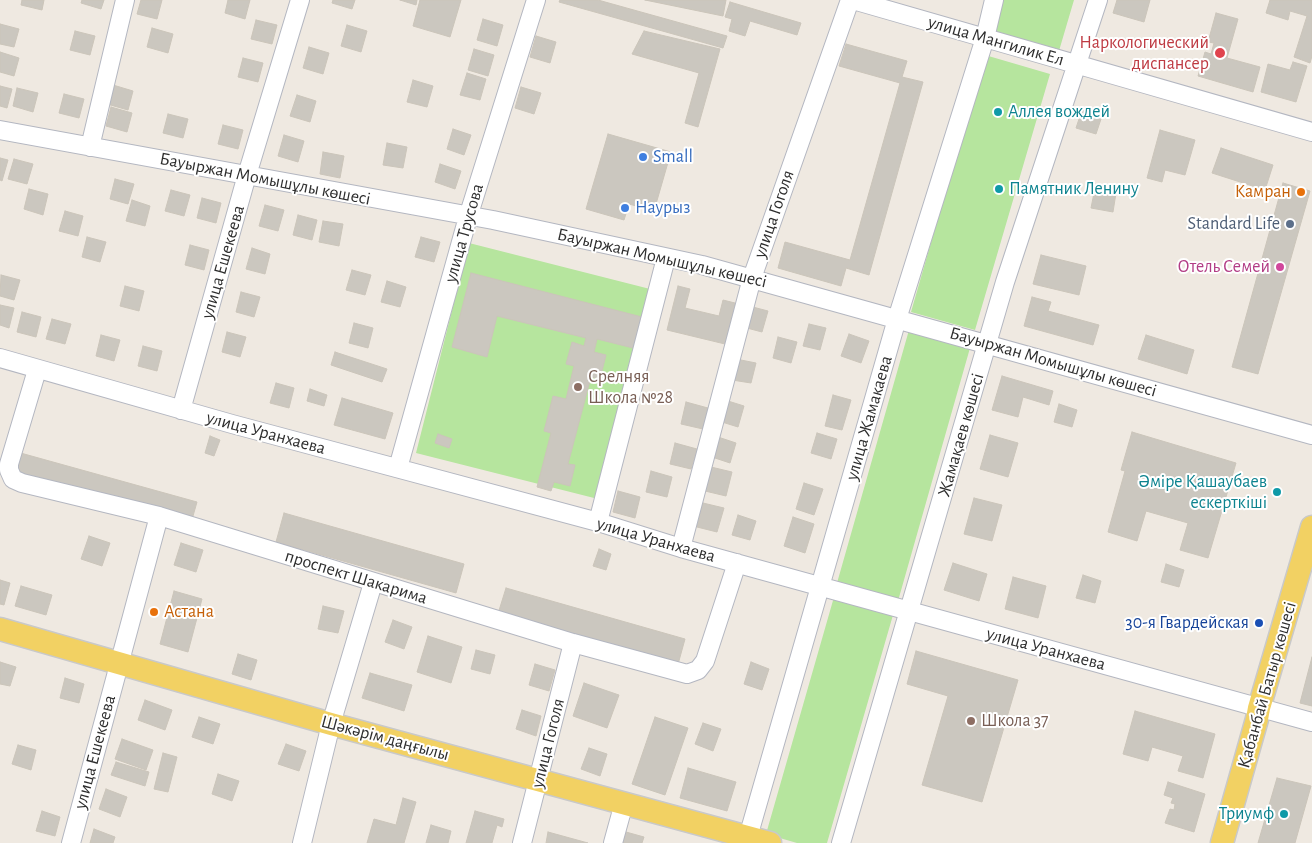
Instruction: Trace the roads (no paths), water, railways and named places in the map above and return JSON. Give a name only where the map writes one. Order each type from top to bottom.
[{"type":"main road","name":"Қабанбай Батыр көшесі","points":[[1222,843],[1312,527]]},
{"type":"main road","name":"Шәкәрім даңғылы","points":[[0,629],[331,724],[770,843]]},
{"type":"street","points":[[90,148],[125,0]]},
{"type":"street","name":"улица Ешекеева","points":[[181,410],[247,175],[300,0]]},
{"type":"street","name":"улица Трусова","points":[[398,468],[468,217],[536,0]]},
{"type":"street","name":"улица Мангилик Ел","points":[[851,0],[1078,63],[1312,132]]},
{"type":"street","name":"улица Гоголя","points":[[681,548],[752,278],[851,0]]},
{"type":"street","name":"улица Жамакаева","points":[[748,837],[897,319],[994,0]]},
{"type":"street","name":"Жамақаев көшесі","points":[[841,843],[987,343],[1098,0]]},
{"type":"street","name":"Бауыржан Момышұлы көшесі","points":[[0,130],[90,148],[493,220],[666,258],[752,278],[1312,435]]},
{"type":"street","points":[[598,522],[666,258]]},
{"type":"street","name":"улица Уранхаева","points":[[0,358],[181,410],[598,522],[681,548],[1312,722]]},
{"type":"street","name":"проспект Шакарима","points":[[37,370],[9,464],[9,470],[13,479],[22,483],[158,516],[573,643],[687,674],[698,670],[705,661],[736,563]]},
{"type":"street","name":"улица Ешекеева","points":[[71,843],[158,516]]},
{"type":"street","points":[[302,843],[331,724],[373,583]]},
{"type":"street","name":"улица Гоголя","points":[[522,843],[573,643]]},
{"type":"street","points":[[613,843],[624,803]]},
{"type":"place","name":"Наркологический диспансер","points":[[1220,53]]},
{"type":"place","name":"Аллея вождей","points":[[998,112]]},
{"type":"place","name":"Small","points":[[643,157]]},
{"type":"place","name":"Памятник Ленину","points":[[999,189]]},
{"type":"place","name":"Камран","points":[[1301,192]]},
{"type":"place","name":"Наурыз","points":[[625,208]]},
{"type":"place","name":"Standard Life","points":[[1290,224]]},
{"type":"place","name":"Отель Семей","points":[[1280,267]]},
{"type":"place","name":"Срелняя Школа №28","points":[[578,387]]},
{"type":"place","name":"Әміре Қашаубаев ескерткіші","points":[[1277,492]]},
{"type":"place","name":"Астана","points":[[154,612]]},
{"type":"place","name":"30-я Гвардейская","points":[[1259,623]]},
{"type":"place","name":"Школа 37","points":[[971,721]]},
{"type":"place","name":"Триумф","points":[[1284,814]]}]
